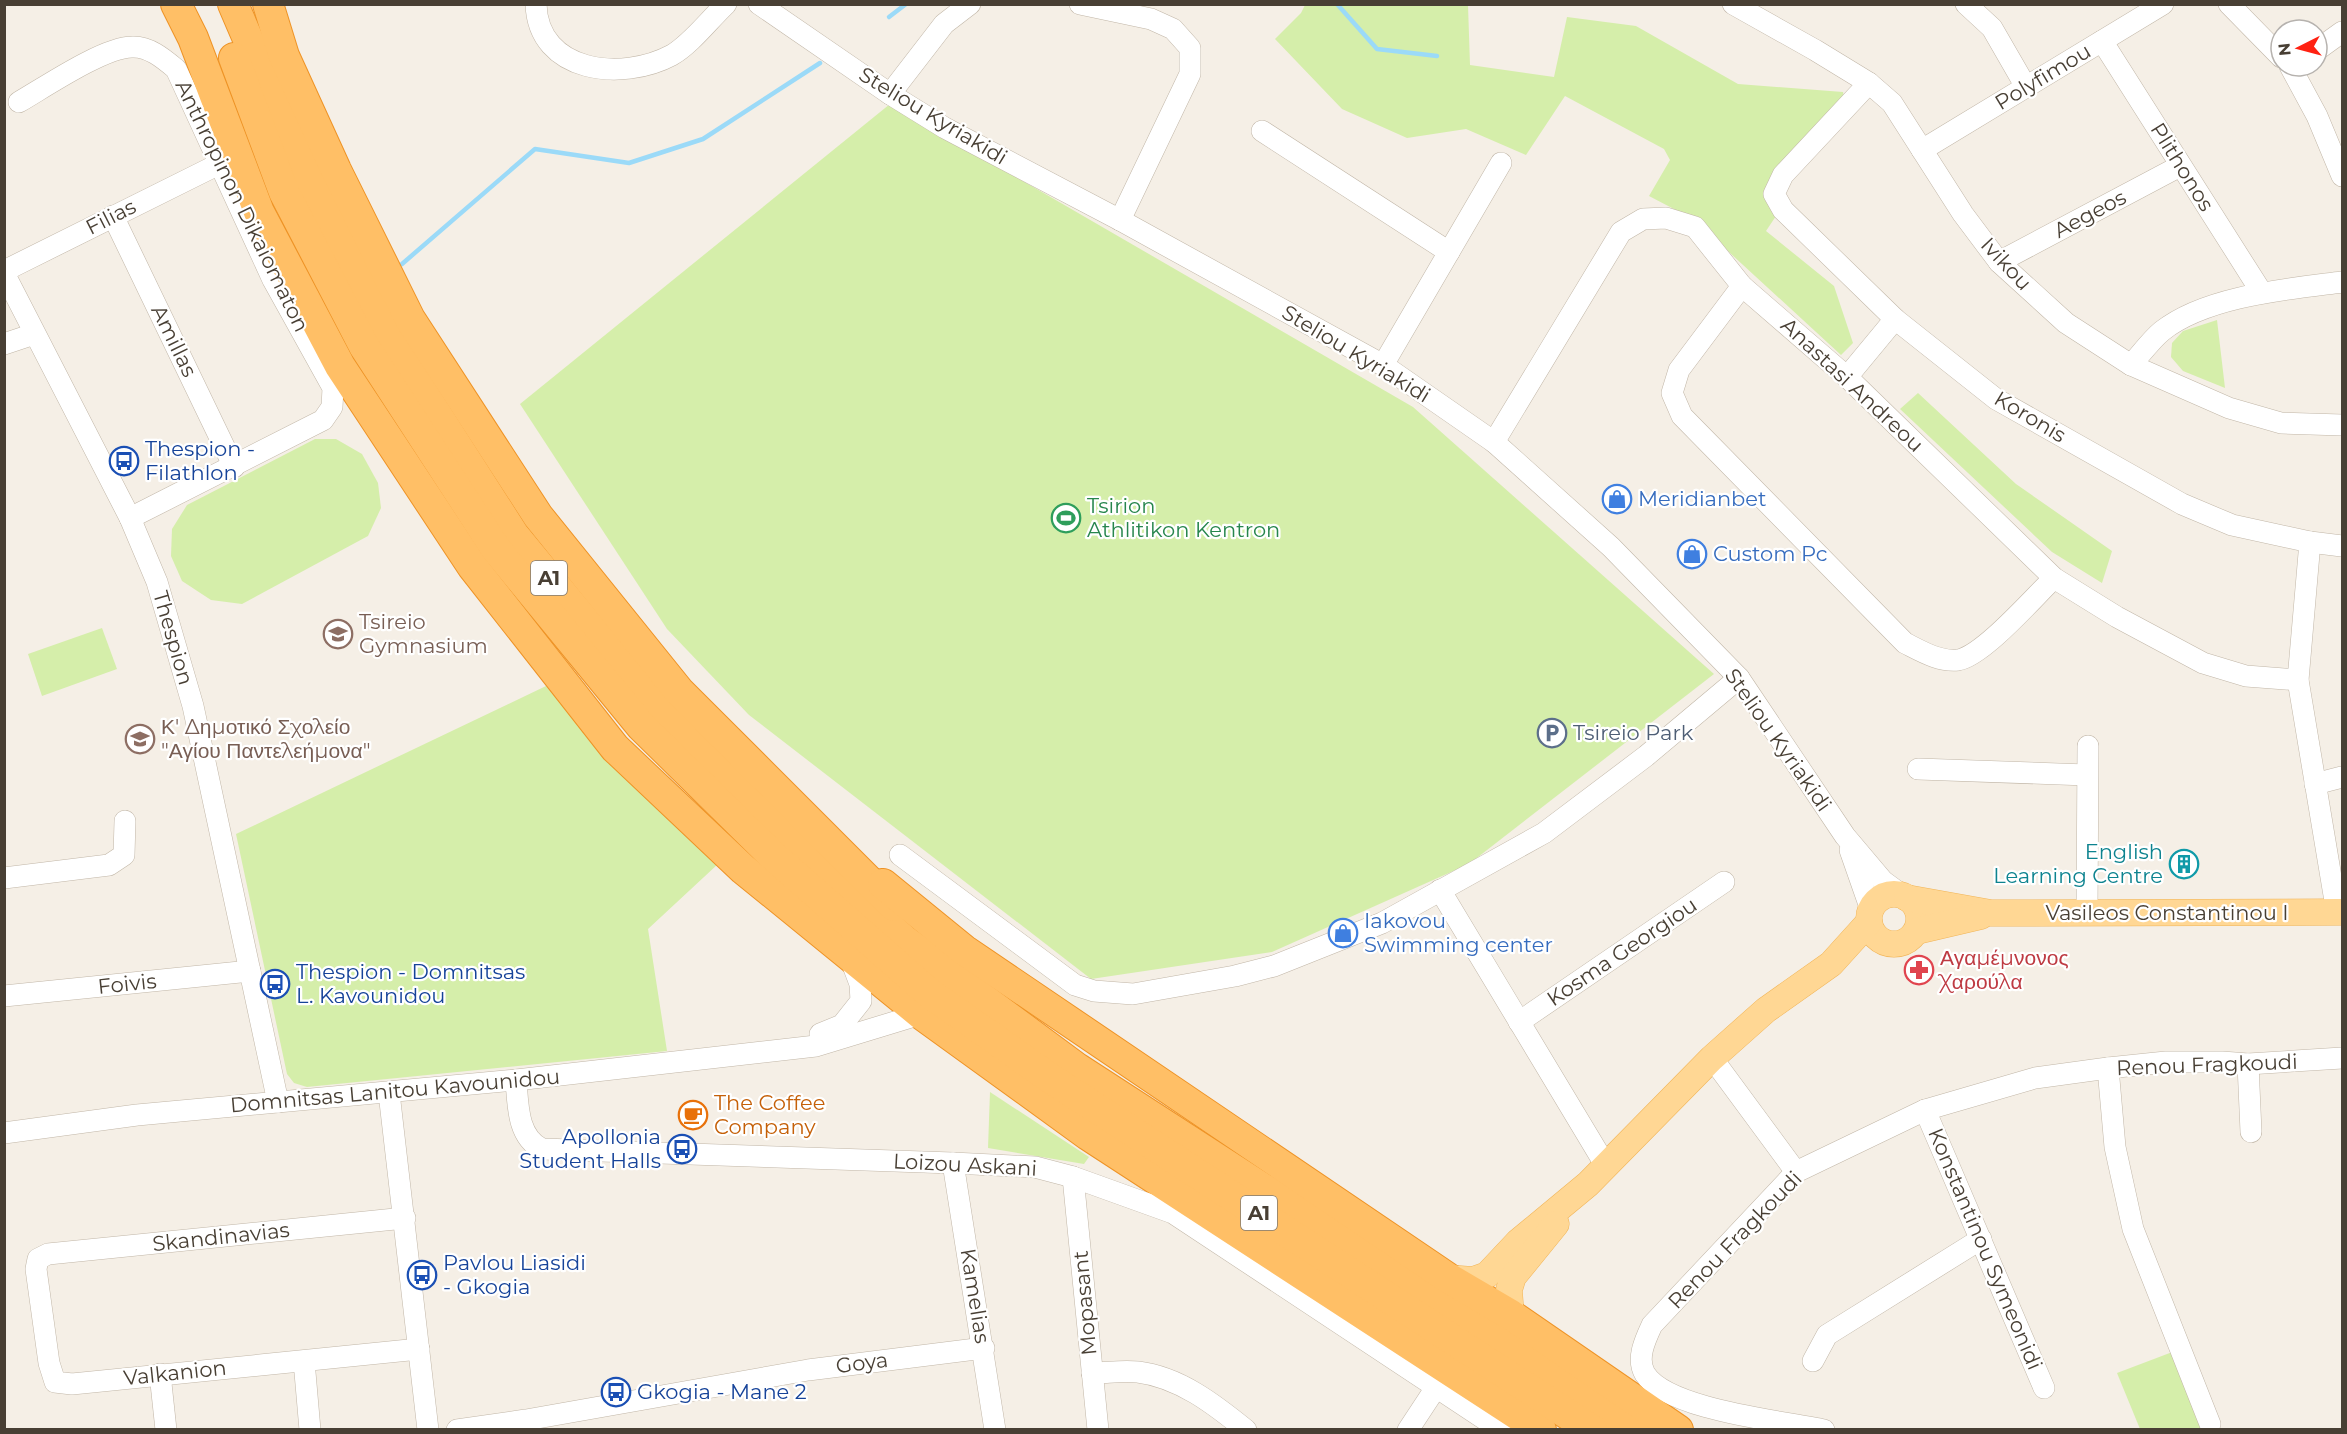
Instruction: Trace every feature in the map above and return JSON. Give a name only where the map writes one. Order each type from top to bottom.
[{"type":"highway","points":[[176,4],[193,38],[259,212],[340,366],[471,566],[539,655],[615,748],[692,824],[851,960],[924,1003]]},
{"type":"highway","name":"A1","points":[[214,4],[284,192],[364,346],[496,549],[640,726],[924,1003],[1050,1078],[1592,1430]]},
{"type":"highway","name":"A1","points":[[233,4],[308,180],[384,332],[514,535],[659,711],[787,837],[904,940],[1087,1075],[1636,1430]]},
{"type":"highway","points":[[268,4],[284,56],[331,160],[410,319],[538,516],[679,691],[880,894],[1024,1028]]},
{"type":"highway","points":[[810,821],[964,950],[1448,1278],[1511,1315],[1678,1430]]},
{"type":"highway","points":[[692,824],[879,965],[1088,1135],[1541,1430]]},
{"type":"main road","points":[[1448,1278],[1473,1280],[1486,1275],[1518,1242],[1588,1184],[1712,1058],[1766,1010],[1817,976],[1840,956],[1870,916],[1880,898],[1894,894],[1904,896],[1917,908],[1919,923],[1917,931],[1909,940],[1817,976]]},
{"type":"main road","name":"Vasileos Constantinou I","points":[[1904,896],[1991,913],[2340,913]]},
{"type":"main road","name":"Vasileos Constantinou I","points":[[1917,931],[1991,913]]},
{"type":"main road","points":[[1870,916],[1877,938],[1892,945]]},
{"type":"main road","points":[[1511,1315],[1509,1290],[1513,1277],[1588,1184]]},
{"type":"street","points":[[536,4],[537,22],[551,48],[568,60],[614,70],[652,64],[674,53],[726,4]]},
{"type":"street","name":"Steliou Kyriakidi","points":[[759,4],[890,94],[945,128],[1120,220],[1383,365],[1494,442],[1611,547],[1739,678],[1845,836],[1883,881],[1904,896]]},
{"type":"street","points":[[890,94],[944,24],[970,4]]},
{"type":"street","points":[[1080,4],[1151,19],[1173,29],[1190,48],[1190,74],[1120,220]]},
{"type":"street","name":"Ivikou","points":[[1733,4],[1815,50],[1869,84],[1892,103],[1963,214],[1999,262],[2066,323],[2131,365],[2229,408],[2281,423],[2343,425]]},
{"type":"street","points":[[1966,4],[1992,28],[2026,87]]},
{"type":"street","name":"Polyfimou","points":[[1922,150],[2102,41],[2138,10],[2163,4]]},
{"type":"street","points":[[2229,4],[2269,44]]},
{"type":"street","points":[[2329,42],[2343,32]]},
{"type":"street","name":"Plithonos","points":[[2102,41],[2262,293]]},
{"type":"street","name":"Anthropinon Dikaiomaton","points":[[19,102],[111,51],[133,47],[158,54],[176,69],[273,280],[333,388],[332,407],[322,420],[234,466]]},
{"type":"street","points":[[2297,78],[2317,116],[2343,176]]},
{"type":"street","name":"Koronis","points":[[1869,84],[1783,176],[1774,194],[1783,210],[1895,319],[1996,399],[2182,504],[2232,525],[2310,542],[2343,546]]},
{"type":"street","points":[[1262,131],[1449,252]]},
{"type":"street","points":[[1383,365],[1502,163]]},
{"type":"street","name":"Filias","points":[[4,272],[219,164]]},
{"type":"street","name":"Aegeos","points":[[1999,262],[2180,166]]},
{"type":"street","name":"Amillas","points":[[113,216],[234,466]]},
{"type":"street","name":"Anastasi Andreou","points":[[1494,442],[1621,232],[1643,219],[1666,218],[1695,227],[1742,286],[1847,377],[2054,578],[2117,617],[2203,663],[2246,676],[2298,680]]},
{"type":"street","name":"Thespion","points":[[4,272],[130,518],[157,582],[193,706],[278,1102]]},
{"type":"street","points":[[2131,365],[2162,332],[2194,312],[2262,293],[2343,282]]},
{"type":"street","points":[[1742,286],[1679,370],[1672,393],[1682,416],[1905,643],[1930,657],[1959,660],[1984,646],[2054,578]]},
{"type":"street","points":[[1847,377],[1895,319]]},
{"type":"street","points":[[4,344],[34,334]]},
{"type":"street","points":[[130,518],[234,466]]},
{"type":"street","points":[[2310,542],[2298,680],[2340,913]]},
{"type":"street","points":[[900,855],[1075,985],[1094,991],[1133,994],[1262,970],[1382,923],[1544,833],[1646,756],[1739,678]]},
{"type":"street","points":[[2087,913],[2088,746]]},
{"type":"street","points":[[1918,769],[2087,775]]},
{"type":"street","points":[[2315,784],[2343,777]]},
{"type":"street","points":[[4,878],[109,865],[124,855],[125,820]]},
{"type":"street","name":"Steliou Kyriakidi","points":[[1845,836],[1870,916]]},
{"type":"street","name":"Kosma Georgiou","points":[[1520,1022],[1724,882]]},
{"type":"street","points":[[1440,890],[1606,1166]]},
{"type":"street","name":"Domnitsas Lanitou Kavounidou","points":[[786,1048],[842,1025],[851,1015],[861,1001],[861,984],[851,960]]},
{"type":"street","name":"Foivis","points":[[4,996],[250,971]]},
{"type":"street","name":"Domnitsas Lanitou Kavounidou","points":[[8,1134],[137,1115],[389,1093],[816,1046],[924,1003]]},
{"type":"street","points":[[1712,1058],[1796,1172]]},
{"type":"street","name":"Renou Fragkoudi","points":[[1824,1430],[1685,1402],[1658,1388],[1644,1372],[1641,1347],[1652,1325],[1796,1172],[1925,1110],[2035,1078],[2166,1062],[2248,1064],[2343,1058]]},
{"type":"street","points":[[2248,1064],[2251,1132]]},
{"type":"street","points":[[2108,1068],[2115,1147],[2133,1229],[2210,1424]]},
{"type":"street","name":"Loizou Askani","points":[[516,1080],[522,1123],[527,1136],[534,1145],[542,1149],[1035,1167],[1073,1177],[1173,1213],[1501,1430]]},
{"type":"street","points":[[389,1093],[428,1430]]},
{"type":"street","name":"Konstantinou Symeonidi","points":[[1925,1110],[2044,1388]]},
{"type":"street","name":"Kamelias","points":[[953,1163],[984,1348],[995,1430]]},
{"type":"street","name":"Mopasant","points":[[1073,1177],[1098,1430]]},
{"type":"street","name":"Skandinavias","points":[[38,1259],[48,1254],[405,1218]]},
{"type":"street","points":[[1813,1361],[1827,1335],[1981,1239]]},
{"type":"street","name":"Valkanion","points":[[38,1259],[36,1269],[49,1364],[55,1382],[72,1384],[419,1349]]},
{"type":"street","name":"Goya","points":[[457,1430],[527,1425],[808,1370],[984,1348]]},
{"type":"street","points":[[304,1361],[310,1430]]},
{"type":"street","points":[[1092,1373],[1136,1371],[1167,1378],[1218,1407],[1246,1430]]},
{"type":"street","points":[[160,1374],[166,1430]]},
{"type":"street","points":[[1408,1430],[1437,1386]]},
{"type":"green space","points":[[1305,5],[1468,5],[1470,65],[1554,77],[1567,17],[1636,26],[1738,84],[1843,92],[1845,103],[1775,173],[1778,213],[1766,231],[1834,286],[1853,343],[1841,355],[1693,219],[1649,196],[1670,160],[1664,149],[1565,96],[1526,155],[1466,129],[1407,138],[1342,109],[1275,39],[1301,13]]},
{"type":"green space","name":"Tsirion Athlitikon Kentron","points":[[890,104],[1413,407],[1714,674],[1469,864],[1272,952],[1091,979],[749,715],[667,629],[520,404]]},
{"type":"green space","points":[[2217,320],[2225,388],[2183,371],[2171,357],[2172,343],[2183,331]]},
{"type":"green space","points":[[1918,393],[2016,484],[2112,551],[2102,583],[2052,552],[1900,409]]},
{"type":"green space","points":[[315,439],[336,439],[362,454],[378,483],[381,508],[368,536],[242,604],[211,600],[182,581],[171,556],[172,529],[187,505]]},
{"type":"green space","points":[[102,628],[117,669],[42,696],[28,654]]},
{"type":"green space","points":[[546,686],[718,864],[648,929],[667,1051],[307,1087],[294,1083],[287,1074],[236,834]]},
{"type":"green space","points":[[990,1092],[1089,1157],[1084,1164],[988,1148]]},
{"type":"green space","points":[[2175,1351],[2204,1429],[2140,1429],[2117,1373]]},
{"type":"waterway","points":[[889,17],[906,4]]},
{"type":"waterway","points":[[1337,4],[1377,49],[1437,56]]},
{"type":"waterway","points":[[402,264],[535,149],[629,163],[703,139],[820,63]]},
{"type":"place","name":"Thespion - Filathlon","points":[[124,461]]},
{"type":"place","name":"Meridianbet","points":[[1617,499]]},
{"type":"place","name":"Tsirion Athlitikon Kentron","points":[[1066,518]]},
{"type":"place","name":"Custom Pc","points":[[1692,554]]},
{"type":"place","name":"Tsireio Gymnasium","points":[[338,634]]},
{"type":"place","name":"Tsireio Park","points":[[1552,733]]},
{"type":"place","name":"Κ' Δημοτικό Σχολείο \"Αγίου Παντελεήμονα\"","points":[[140,739]]},
{"type":"place","name":"English Learning Centre","points":[[2184,864]]},
{"type":"place","name":"Iakovou Swimming center","points":[[1343,933]]},
{"type":"place","name":"Αγαμέμνονος Χαρούλα","points":[[1919,970]]},
{"type":"place","name":"Thespion - Domnitsas L. Kavounidou","points":[[275,984]]},
{"type":"place","name":"The Coffee Company","points":[[693,1115]]},
{"type":"place","name":"Apollonia Student Halls","points":[[682,1149]]},
{"type":"place","name":"Pavlou Liasidi - Gkogia","points":[[422,1275]]},
{"type":"place","name":"Gkogia - Mane 2","points":[[616,1392]]}]
